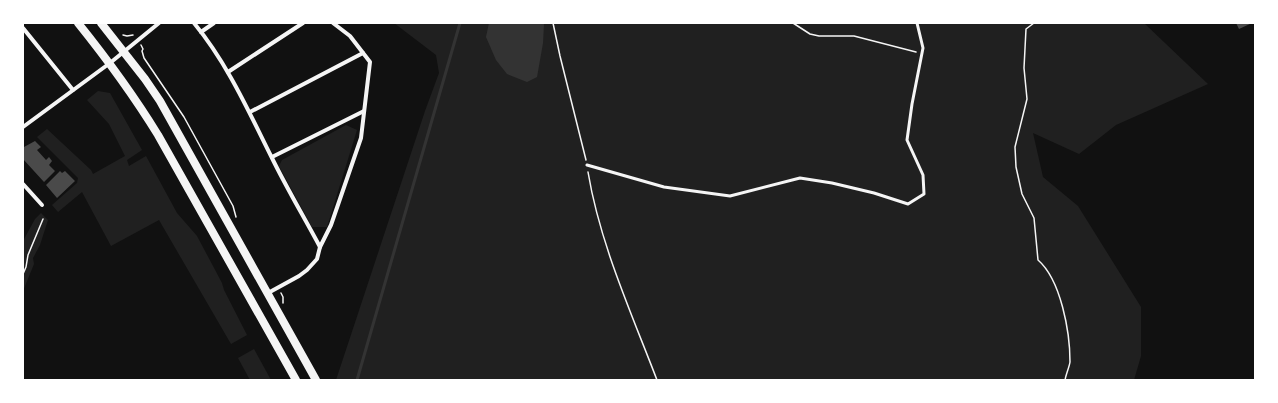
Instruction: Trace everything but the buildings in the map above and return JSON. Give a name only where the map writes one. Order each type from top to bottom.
[{"type":"main road","points":[[78,23],[110,64],[144,112],[296,380]]},
{"type":"main road","points":[[101,23],[146,78],[160,101],[316,380]]},
{"type":"street","points":[[24,124],[110,64],[159,23]]},
{"type":"street","points":[[194,23],[228,72],[320,248]]},
{"type":"street","points":[[201,32],[214,23]]},
{"type":"street","points":[[228,72],[303,23]]},
{"type":"street","points":[[268,293],[307,270],[316,259],[331,225],[361,138],[370,62],[350,36],[333,23]]},
{"type":"street","points":[[23,28],[73,90]]},
{"type":"street","points":[[250,112],[363,53]]},
{"type":"street","points":[[272,157],[364,111]]},
{"type":"street","points":[[23,184],[42,205]]},
{"type":"lane","points":[[587,165],[664,187],[730,196],[800,178],[832,183],[874,193],[908,204],[924,194],[923,175],[906,140],[923,48],[917,23]]},
{"type":"path","points":[[553,23],[587,165],[593,200],[619,282],[657,380]]},
{"type":"path","points":[[793,23],[810,34],[818,36],[854,36],[922,54]]},
{"type":"path","points":[[1034,23],[1026,29],[1024,68],[1027,99],[1015,147],[1016,167],[1022,194],[1034,218],[1038,260],[1044,266],[1060,297],[1069,341],[1070,364],[1065,380]]},
{"type":"path","points":[[143,48],[142,51],[144,58],[184,117],[233,206],[237,220]]},
{"type":"path","points":[[23,274],[28,255],[43,219]]},
{"type":"shaded area","points":[[394,23],[1144,23],[1208,84],[1116,125],[1079,154],[1033,133],[1043,177],[1078,206],[1141,307],[1141,356],[1134,380],[336,380],[439,73],[436,55]]},
{"type":"shaded area","points":[[489,23],[544,23],[543,43],[537,77],[527,82],[507,74],[496,60],[486,37]]},
{"type":"shaded area","points":[[98,91],[110,93],[142,150],[127,160],[129,166],[146,156],[177,213],[197,236],[247,335],[231,344],[159,220],[111,246],[82,192],[58,212],[52,205],[77,183],[78,178],[37,137],[47,129],[91,170],[93,174],[125,156],[109,124],[87,100]]},
{"type":"shaded area","points":[[346,125],[357,130],[327,227],[312,227],[279,166],[282,160]]},
{"type":"shaded area","points":[[41,213],[48,220],[40,245],[33,258],[34,264],[23,291],[23,241],[35,219]]},
{"type":"shaded area","points":[[254,349],[271,380],[250,380],[238,358]]},
{"type":"waterway","points":[[357,380],[460,23]]}]
